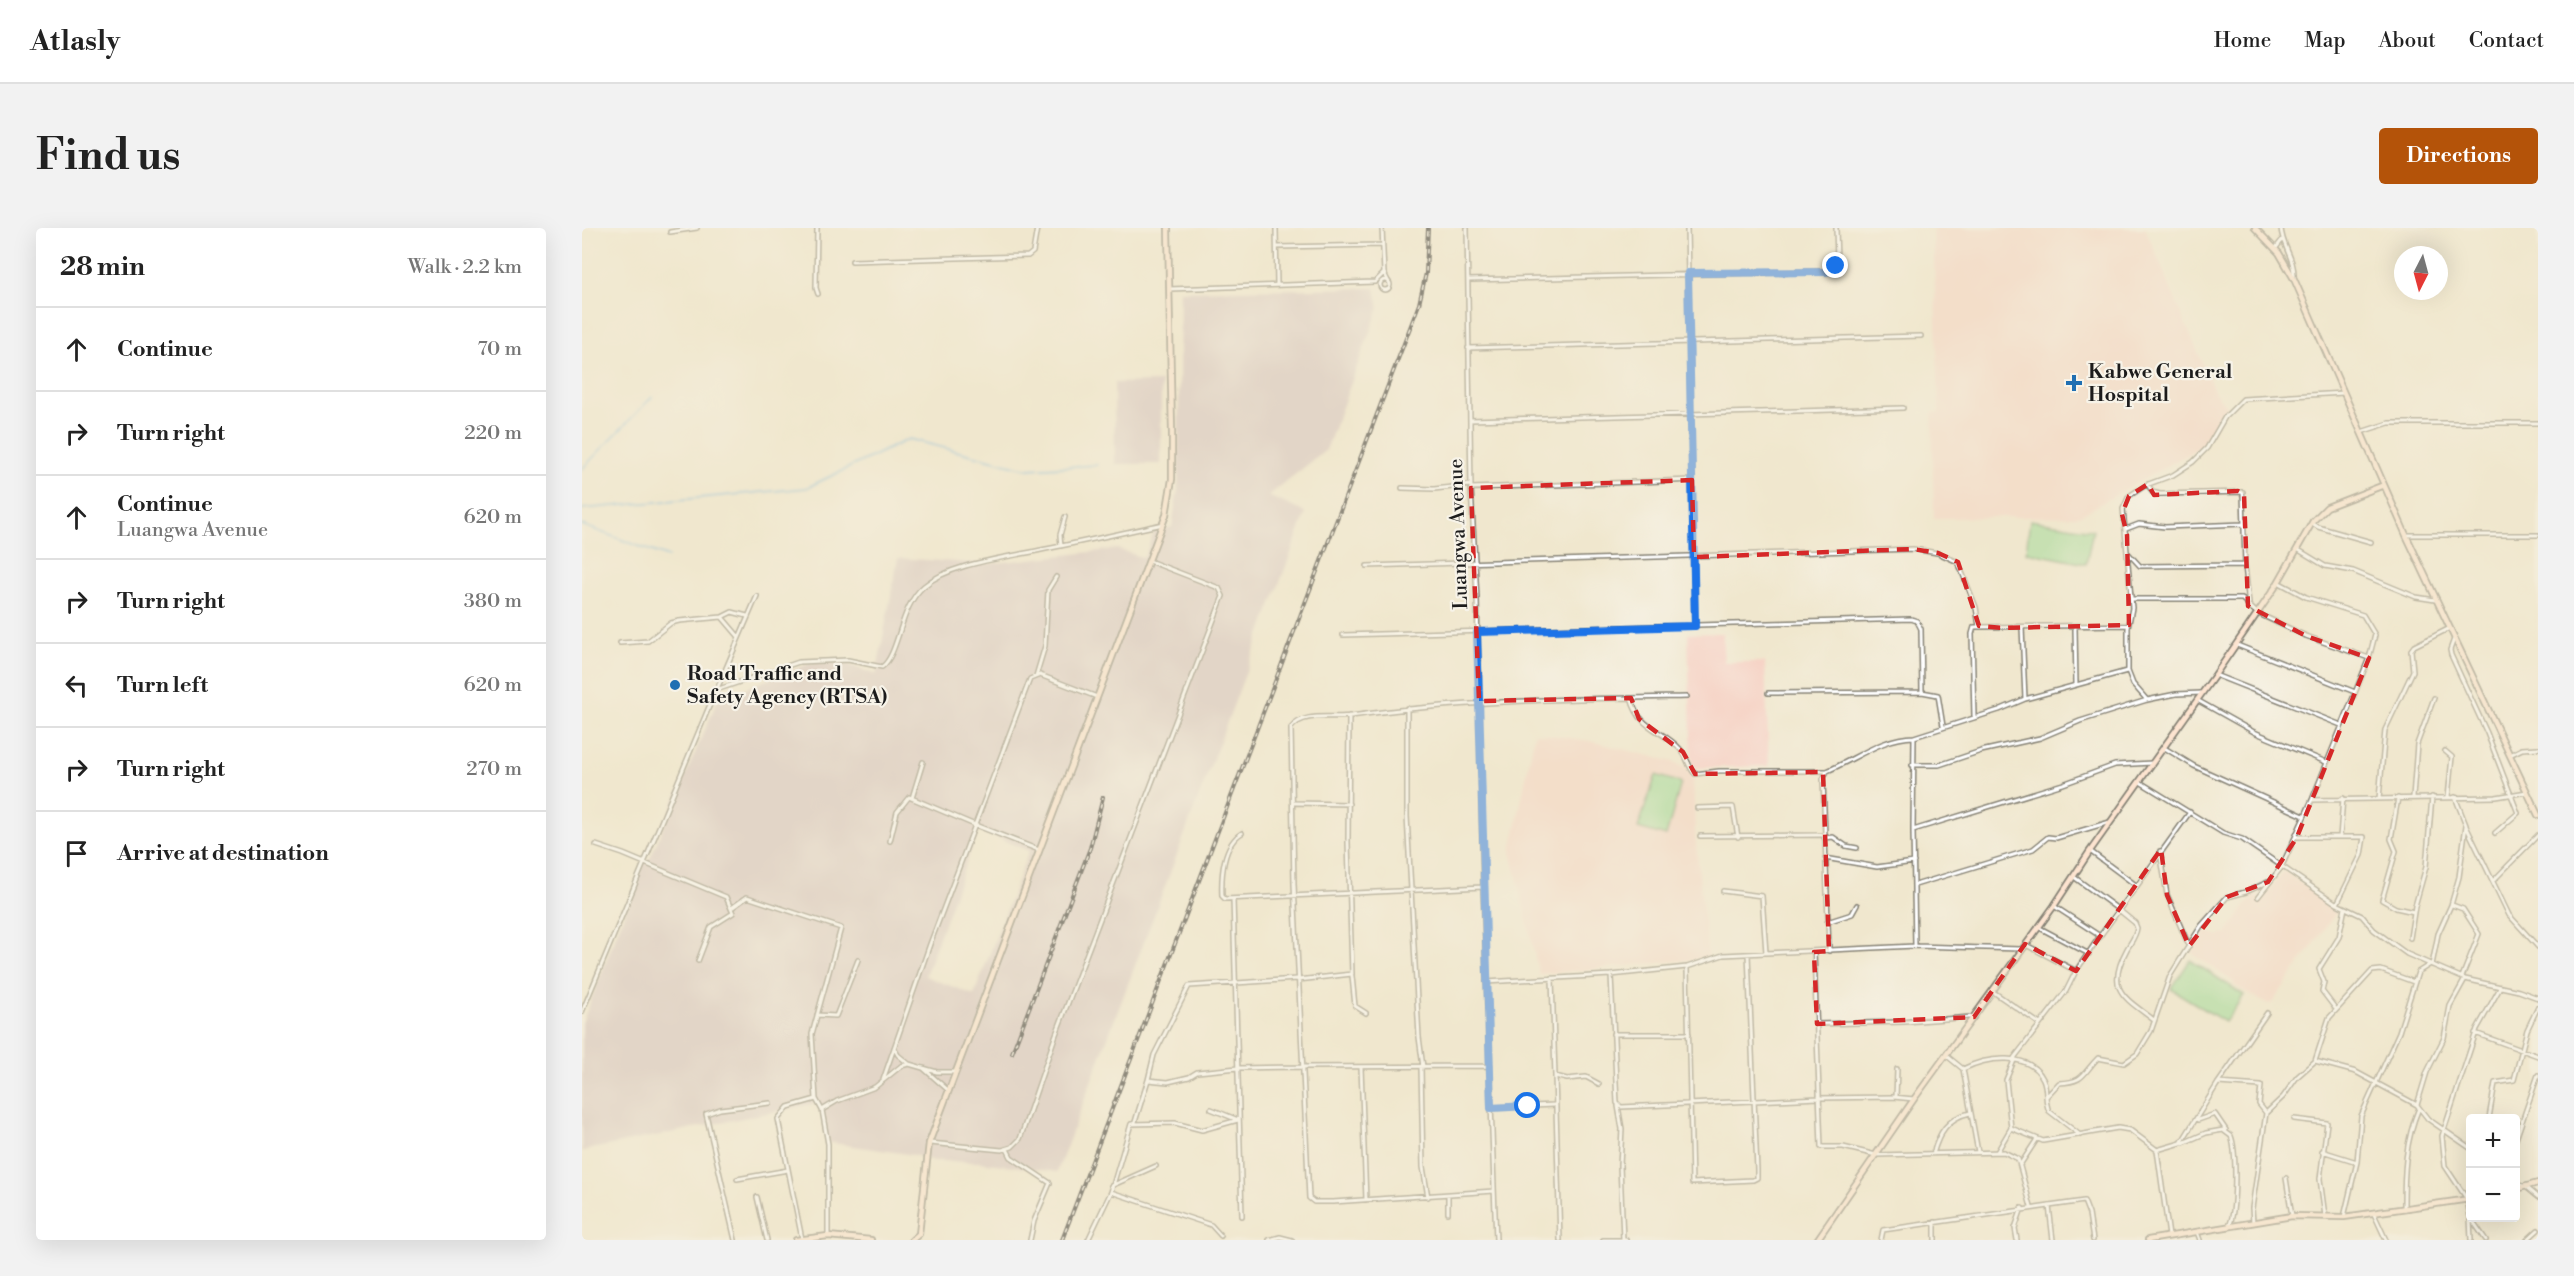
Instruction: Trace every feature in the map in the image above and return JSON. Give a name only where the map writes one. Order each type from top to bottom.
[{"type":"street","points":[[670,232],[697,228]]},
{"type":"street","points":[[817,228],[816,288],[818,294]]},
{"type":"street","points":[[852,261],[1028,256],[1033,252],[1036,228]]},
{"type":"street","points":[[912,1240],[918,1234],[929,1143],[1163,524],[1172,479],[1168,228]]},
{"type":"street","points":[[1276,228],[1277,285]]},
{"type":"street","points":[[1378,284],[1383,275],[1382,228]]},
{"type":"street","name":"Luangwa Avenue","points":[[1467,228],[1471,487],[1496,1240]]},
{"type":"street","points":[[1687,228],[1695,626]]},
{"type":"street","points":[[1468,280],[1831,271],[1837,261],[1836,228]]},
{"type":"street","points":[[2255,228],[2276,249],[2294,279],[2406,535],[2527,792],[2536,805],[2538,815]]},
{"type":"street","points":[[2281,228],[2292,260],[2294,279]]},
{"type":"street","points":[[2276,249],[2283,239]]},
{"type":"street","points":[[1277,247],[1382,244]]},
{"type":"street","points":[[1378,284],[1383,290],[1388,289],[1388,281],[1383,275]]},
{"type":"street","points":[[1169,289],[1378,284],[1383,280],[1388,281]]},
{"type":"street","points":[[1468,348],[1690,344],[1922,336]]},
{"type":"street","points":[[2147,700],[2133,684],[2128,671],[2128,625],[2132,609],[2122,514],[2126,501],[2148,484],[2173,475],[2193,462],[2206,448],[2225,417],[2244,399],[2344,393]]},
{"type":"street","points":[[1470,420],[1904,408]]},
{"type":"street","points":[[2361,432],[2389,423],[2538,423]]},
{"type":"street","points":[[1402,488],[1692,480]]},
{"type":"street","points":[[2148,484],[2152,492],[2160,494],[2231,490],[2243,492],[2248,605]]},
{"type":"street","points":[[1816,1240],[1914,1099],[2054,906],[2090,851],[2202,693],[2278,582],[2312,523],[2327,507],[2384,485]]},
{"type":"street","points":[[1061,546],[1060,535],[1065,517]]},
{"type":"street","points":[[2312,523],[2318,527],[2372,542]]},
{"type":"street","points":[[716,690],[799,662],[848,660],[882,667],[890,657],[912,600],[933,580],[988,561],[1163,524]]},
{"type":"street","points":[[2125,529],[2139,524],[2165,527],[2243,524]]},
{"type":"street","points":[[2406,535],[2538,535]]},
{"type":"street","points":[[1367,566],[1913,549],[1938,553],[1958,562],[1976,607],[1979,626]]},
{"type":"street","points":[[2297,549],[2325,566],[2353,571],[2416,597],[2437,600]]},
{"type":"street","points":[[2127,552],[2140,566],[2245,565]]},
{"type":"street","points":[[929,1143],[1007,1149],[1020,1139],[1054,1037],[1223,596],[1219,588],[1149,561]]},
{"type":"street","points":[[1036,676],[1044,646],[1048,590],[1056,577]]},
{"type":"street","points":[[2258,897],[2281,868],[2296,837],[2369,658],[2375,635],[2365,616],[2306,597],[2278,582]]},
{"type":"street","points":[[582,1012],[747,616],[757,597]]},
{"type":"street","points":[[2130,599],[2242,599],[2257,613],[2306,636],[2369,658]]},
{"type":"street","points":[[620,643],[648,641],[671,623],[679,621],[722,617],[732,612],[747,616]]},
{"type":"street","points":[[722,617],[739,637]]},
{"type":"street","points":[[1343,635],[1911,619],[1917,621],[1921,629],[1922,692]]},
{"type":"street","points":[[1974,717],[1972,634],[1974,627],[2128,625]]},
{"type":"street","points":[[2022,627],[2025,699]]},
{"type":"street","points":[[2075,627],[2076,685]]},
{"type":"street","points":[[2379,799],[2385,730],[2413,671],[2410,651],[2414,646],[2451,627]]},
{"type":"street","points":[[2455,638],[2450,650],[2451,655],[2487,733],[2518,813],[2495,833]]},
{"type":"street","points":[[2235,644],[2355,692]]},
{"type":"street","points":[[1631,698],[1639,719],[1678,746],[1683,752],[1686,765],[1695,774],[1719,771],[1827,771],[1880,745],[1914,737],[1999,710],[2025,699],[2128,671]]},
{"type":"street","points":[[2214,675],[2341,725]]},
{"type":"street","points":[[883,1080],[1030,679],[1036,676],[1097,697]]},
{"type":"street","points":[[1768,693],[1922,692],[1938,694],[1943,726]]},
{"type":"street","points":[[1912,765],[1939,765],[1981,751],[2040,738],[2080,721],[2147,700],[2202,693]]},
{"type":"street","points":[[1494,1191],[1428,1197],[1314,1202],[1309,1198],[1294,896],[1294,803],[1289,749],[1291,728],[1301,720],[1310,717],[1349,716],[1479,701],[1687,697]]},
{"type":"street","points":[[2413,797],[2417,744],[2434,698]]},
{"type":"street","points":[[2197,700],[2254,732],[2326,762]]},
{"type":"street","points":[[1407,708],[1407,816],[1422,1067],[1424,1167],[1428,1197]]},
{"type":"street","points":[[1349,716],[1352,974],[1355,1006],[1366,1014]]},
{"type":"street","points":[[1914,737],[1912,765],[1916,946]]},
{"type":"street","points":[[2163,747],[2194,766],[2304,816]]},
{"type":"street","points":[[2510,755],[2522,749],[2538,748]]},
{"type":"street","points":[[2445,752],[2452,757],[2448,797]]},
{"type":"street","points":[[912,798],[923,762]]},
{"type":"street","points":[[1913,830],[2063,784],[2115,765],[2153,763]]},
{"type":"street","points":[[1827,771],[1822,784],[1829,951]]},
{"type":"street","points":[[2139,782],[2223,833],[2242,839],[2281,868],[2337,904],[2362,916],[2385,938],[2431,965],[2463,978],[2519,991],[2538,999]]},
{"type":"street","points":[[2312,800],[2510,797],[2527,792]]},
{"type":"street","points":[[890,841],[897,812],[909,797],[1039,850]]},
{"type":"street","points":[[2410,938],[2414,912],[2426,867],[2432,797]]},
{"type":"street","points":[[2455,797],[2509,915],[2538,947]]},
{"type":"street","points":[[2340,837],[2343,798]]},
{"type":"street","points":[[2398,798],[2391,839],[2396,851],[2382,900],[2396,908],[2414,912]]},
{"type":"street","points":[[1294,803],[1349,804]]},
{"type":"street","points":[[1697,808],[1733,807],[1738,837]]},
{"type":"street","points":[[1997,1152],[2011,1128],[2006,1080],[2014,1058],[2066,991],[2076,971],[2100,936],[2190,812]]},
{"type":"street","points":[[1914,885],[2033,849],[2049,837],[2112,822]]},
{"type":"street","points":[[2344,1217],[2357,1162],[2361,1116],[2399,1032],[2418,972],[2431,965],[2438,934],[2451,905],[2459,877],[2466,825]]},
{"type":"street","points":[[1242,833],[1235,839],[1222,868],[1222,896],[1233,899],[1483,887]]},
{"type":"street","points":[[2493,881],[2504,867],[2538,835]]},
{"type":"street","points":[[1700,836],[1824,836],[1833,837],[1846,846],[1857,848]]},
{"type":"street","points":[[2296,837],[2364,837],[2364,846],[2337,904]]},
{"type":"street","points":[[596,846],[644,862],[726,897],[733,913],[711,927],[698,960]]},
{"type":"street","points":[[2090,851],[2137,886]]},
{"type":"street","points":[[2160,851],[2166,895],[2189,946]]},
{"type":"street","points":[[1825,858],[1878,867],[1914,862]]},
{"type":"street","points":[[2073,876],[2135,923],[2137,928],[2118,971],[2117,988],[2124,997],[2155,1021]]},
{"type":"street","points":[[2046,1097],[2059,1083],[2071,1083],[2081,1079],[2098,1058],[2124,1063],[2132,1060],[2155,1021],[2170,976],[2201,926],[2227,897],[2246,892],[2268,882]]},
{"type":"street","points":[[1723,891],[1762,896],[1766,953]]},
{"type":"street","points":[[732,907],[747,897],[841,928],[812,1034],[816,1099],[822,1110],[828,1144],[828,1236]]},
{"type":"street","points":[[1233,899],[1242,1216]]},
{"type":"street","points":[[1827,922],[1852,914],[1857,905]]},
{"type":"street","points":[[2404,1209],[2406,1149],[2427,1072],[2444,1038],[2453,999],[2479,934],[2463,909],[2451,905]]},
{"type":"street","points":[[2054,906],[2100,936]]},
{"type":"street","points":[[2335,1008],[2322,991],[2324,982],[2319,969],[2339,937],[2345,908]]},
{"type":"street","points":[[2038,927],[2088,954]]},
{"type":"street","points":[[2025,944],[2076,971]]},
{"type":"street","points":[[1486,982],[1611,975],[1687,967],[1723,955],[1916,946],[2021,950]]},
{"type":"street","points":[[1815,952],[1821,1147],[1843,1147],[1876,1155],[1997,1152],[2014,1156],[2020,1165],[2031,1207]]},
{"type":"street","points":[[1687,967],[1692,1183],[1757,1178],[1748,954]]},
{"type":"street","points":[[817,1015],[836,1016],[858,960]]},
{"type":"street","points":[[2254,1224],[2252,1208],[2266,1113],[2283,1097],[2297,1077],[2315,1061],[2329,1018],[2335,1008],[2344,1005],[2356,987],[2372,971],[2381,970],[2414,982]]},
{"type":"street","points":[[1088,1240],[1111,1192],[1129,1127],[1135,1122],[1154,1055],[1189,986],[1298,980],[1352,974]]},
{"type":"street","points":[[1604,1240],[1624,1240],[1620,1165],[1622,1129],[1618,1106],[1611,975]]},
{"type":"street","points":[[1552,978],[1554,1105],[1560,1240]]},
{"type":"street","points":[[2466,1195],[2445,1166],[2442,1136],[2446,1131],[2465,1059],[2475,1033],[2500,988]]},
{"type":"street","points":[[1992,991],[2040,1025]]},
{"type":"street","points":[[2490,1114],[2495,1083],[2514,1080],[2532,1018],[2538,1007]]},
{"type":"street","points":[[2181,1143],[2197,1121],[2218,1083],[2267,1013]]},
{"type":"street","points":[[1817,1024],[1905,1022],[1974,1017]]},
{"type":"street","points":[[2532,1018],[2538,1020]]},
{"type":"street","points":[[2475,1033],[2538,1056]]},
{"type":"street","points":[[1613,1034],[1689,1034]]},
{"type":"street","points":[[894,1046],[898,1055],[909,1064],[937,1072],[955,1072]]},
{"type":"street","points":[[1947,1056],[1963,1070],[1977,1152]]},
{"type":"street","points":[[1963,1070],[2014,1058],[2029,1065],[2041,1076],[2049,1112],[2080,1135]]},
{"type":"street","points":[[2315,1061],[2350,1070],[2418,1106],[2428,1119],[2466,1145]]},
{"type":"street","points":[[822,1110],[837,1101],[875,1087],[901,1066],[909,1064]]},
{"type":"street","points":[[1148,1080],[1168,1082],[1189,1077],[1197,1072],[1238,1068],[1490,1066]]},
{"type":"street","points":[[922,1067],[948,1091]]},
{"type":"street","points":[[1361,1067],[1366,1200]]},
{"type":"street","points":[[1896,1097],[1898,1068]]},
{"type":"street","points":[[1555,1074],[1567,1079],[1586,1077],[1599,1084]]},
{"type":"street","points":[[2520,1127],[2538,1075]]},
{"type":"street","points":[[2218,1083],[2261,1086],[2259,1104],[2266,1113]]},
{"type":"street","points":[[1618,1106],[1819,1098],[1896,1097],[1914,1099]]},
{"type":"street","points":[[816,1099],[788,1107],[778,1119],[799,1240],[828,1236],[871,1240]]},
{"type":"street","points":[[735,1240],[706,1114],[720,1109],[770,1104]]},
{"type":"street","points":[[1491,1108],[1554,1105]]},
{"type":"street","points":[[1211,1109],[1238,1120]]},
{"type":"street","points":[[1933,1154],[1939,1133],[1957,1116],[1970,1113]]},
{"type":"street","points":[[2197,1121],[2215,1114],[2233,1139],[2235,1183],[2231,1207],[2233,1219],[2229,1226]]},
{"type":"street","points":[[2294,1119],[2326,1123],[2321,1151],[2320,1179],[2325,1216]]},
{"type":"street","points":[[1135,1122],[1153,1125],[1181,1123],[1202,1130],[1238,1120]]},
{"type":"street","points":[[2011,1128],[2043,1141],[2125,1129],[2157,1149],[2206,1133],[2226,1130]]},
{"type":"street","points":[[2020,1165],[2037,1139]]},
{"type":"street","points":[[1007,1149],[1011,1157],[1050,1183],[1034,1221],[1030,1240]]},
{"type":"street","points":[[2157,1149],[2169,1236]]},
{"type":"street","points":[[2321,1151],[2357,1162]]},
{"type":"street","points":[[1111,1186],[1156,1166]]},
{"type":"street","points":[[737,1179],[788,1170]]},
{"type":"street","points":[[2286,1178],[2292,1216]]},
{"type":"street","points":[[2520,1188],[2538,1183]]},
{"type":"street","points":[[2520,1185],[2538,1197]]},
{"type":"street","points":[[1111,1192],[1211,1225],[1221,1236]]},
{"type":"street","points":[[1448,1195],[1448,1213]]},
{"type":"street","points":[[757,1197],[767,1240]]},
{"type":"street","points":[[2148,1240],[2292,1216],[2344,1217],[2466,1199]]},
{"type":"street","points":[[1881,1240],[1884,1230],[2022,1208],[2084,1201],[2088,1208],[2093,1240]]},
{"type":"street","points":[[2049,1205],[2053,1240]]},
{"type":"street","points":[[2017,1240],[2015,1228],[2022,1208]]},
{"type":"street","points":[[2374,1214],[2386,1240]]},
{"type":"street","points":[[1935,1222],[1935,1240]]},
{"type":"street","points":[[2470,1222],[2471,1240]]},
{"type":"street","points":[[2473,1222],[2486,1240]]},
{"type":"street","points":[[2527,1240],[2538,1230]]},
{"type":"street","points":[[2197,1232],[2200,1240]]},
{"type":"street","points":[[1269,1240],[1280,1237],[1292,1240]]},
{"type":"highlighted area","points":[[1692,480],[1694,557],[1913,549],[1938,553],[1958,562],[1979,626],[2002,628],[2129,625],[2127,535],[2122,514],[2129,496],[2148,484],[2154,495],[2238,491],[2244,494],[2248,606],[2306,636],[2369,658],[2297,837],[2268,882],[2227,897],[2189,946],[2167,895],[2161,849],[2076,971],[2025,944],[1974,1017],[1817,1024],[1814,952],[1829,951],[1823,772],[1695,774],[1683,752],[1639,719],[1631,698],[1479,701],[1471,488]]},
{"type":"shaded area","name":"Kabwe General Hospital","points":[[1933,228],[2145,228],[2215,393],[2227,407],[2204,445],[2079,516],[1934,518],[1932,413],[1939,412]]},
{"type":"shaded area","points":[[1375,288],[1379,308],[1326,450],[1268,496],[1306,513],[1057,1172],[980,1162],[934,1161],[914,1155],[826,1142],[824,1122],[817,1103],[582,1151],[582,1023],[644,862],[650,858],[718,699],[811,663],[844,663],[876,675],[898,558],[986,564],[1117,549],[1144,558],[1154,532],[1172,527],[1178,490],[1180,291]],"holes":[[[978,830],[1029,851],[974,995],[925,976]]]},
{"type":"shaded area","points":[[1161,382],[1161,464],[1115,464],[1114,383]]},
{"type":"shaded area","points":[[1722,633],[1724,662],[1765,662],[1769,766],[1692,768],[1688,634]]},
{"type":"shaded area","points":[[1535,733],[1590,741],[1674,762],[1693,773],[1695,835],[1708,958],[1539,974],[1511,851]]},
{"type":"shaded area","points":[[2284,871],[2338,910],[2272,1003],[2267,1004],[2234,985],[2234,982],[2192,953],[2204,934],[2209,932],[2219,937],[2222,934],[2225,935],[2254,894],[2262,899]]},
{"type":"green space","points":[[2030,520],[2093,530],[2086,564],[2026,552]]},
{"type":"green space","points":[[1656,775],[1681,783],[1666,836],[1638,828]]},
{"type":"green space","points":[[2190,960],[2244,995],[2225,1022],[2171,989]]},
{"type":"waterway","points":[[582,469],[652,397]]},
{"type":"waterway","points":[[582,509],[806,488],[909,439],[1027,469],[1097,465]]},
{"type":"waterway","points":[[582,525],[668,557]]},
{"type":"railway","points":[[1062,1240],[1419,304],[1426,273],[1428,228]]},
{"type":"railway","points":[[1012,1053],[1090,848],[1103,797]]},
{"type":"place","name":"Kabwe General Hospital","points":[[2074,383]]},
{"type":"place","name":"Road Traffic and Safety Agency (RTSA)","points":[[675,685]]},
{"type":"route","points":[[1528,1106],[1491,1108],[1477,632],[1695,626],[1688,273],[1825,272],[1831,271],[1836,266]]}]
